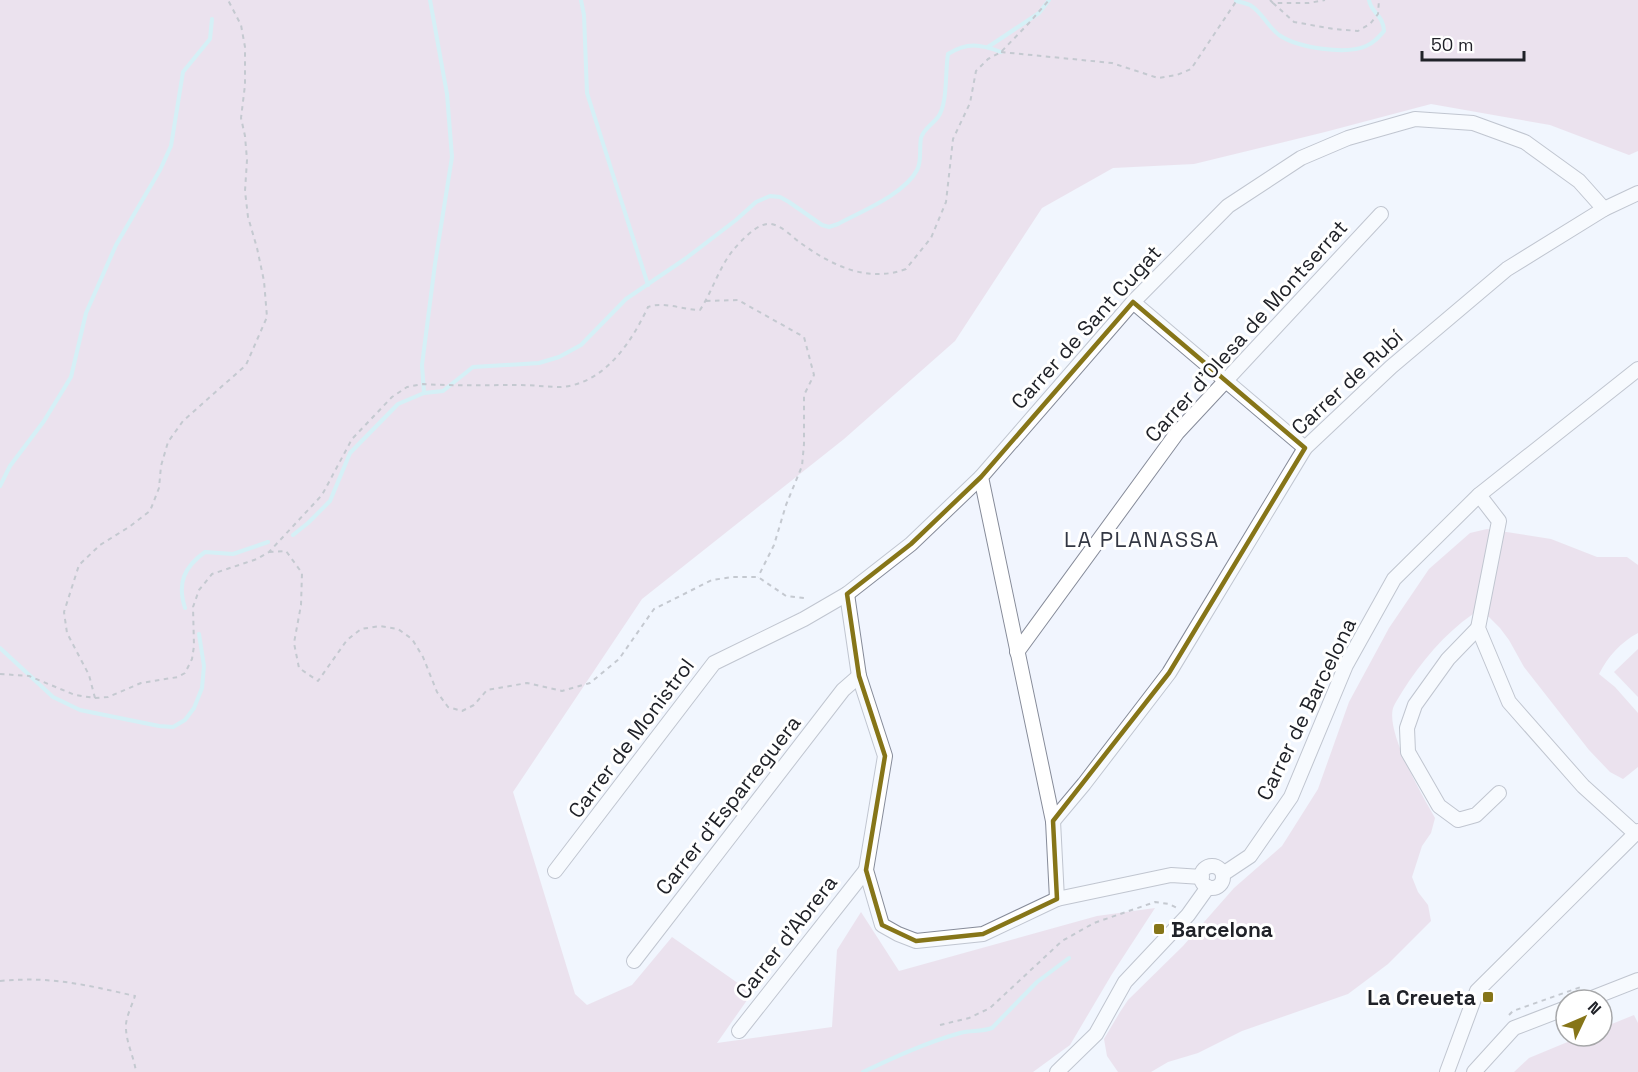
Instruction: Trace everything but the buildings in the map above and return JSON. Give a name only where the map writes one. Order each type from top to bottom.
[{"type":"street","name":"Carrer de Sant Cugat","points":[[847,594],[911,544],[981,477],[1133,302],[1228,206],[1301,158],[1348,138],[1415,119],[1473,123],[1525,142],[1579,181],[1604,209]]},
{"type":"street","name":"Carrer de Rubí","points":[[1053,821],[1169,673],[1305,448],[1391,367],[1507,268],[1604,209],[1638,192]]},
{"type":"street","name":"Carrer d'Olesa de Montserrat","points":[[1017,652],[1177,433],[1381,214]]},
{"type":"street","points":[[1133,302],[1305,448]]},
{"type":"street","name":"Carrer de Barcelona","points":[[1205,882],[1205,869],[1217,867],[1223,874],[1250,856],[1291,797],[1346,665],[1394,579],[1479,495],[1638,369]]},
{"type":"street","points":[[981,477],[1053,821],[1057,899]]},
{"type":"street","points":[[1479,495],[1499,520],[1478,628],[1448,659],[1415,705],[1407,728],[1408,752],[1439,806],[1458,820],[1476,815],[1499,793]]},
{"type":"street","points":[[847,594],[859,676],[885,756],[866,870],[882,925],[916,941],[983,934],[1057,899],[1171,875],[1205,882],[1188,915],[1125,982],[1096,1034],[1058,1072]]},
{"type":"street","name":"Carrer de Monistrol","points":[[555,871],[714,663],[847,594]]},
{"type":"street","points":[[1447,1072],[1477,991],[1637,833],[1583,786],[1509,702],[1478,628]]},
{"type":"street","name":"Carrer d'Esparreguera","points":[[634,962],[843,690],[859,676]]},
{"type":"street","name":"Carrer d'Abrera","points":[[739,1030],[866,870]]},
{"type":"street","points":[[1614,989],[1638,980]]},
{"type":"street","points":[[1474,1072],[1514,1028],[1554,1013]]},
{"type":"path","points":[[95,698],[89,675],[66,633],[64,612],[79,565],[100,545],[150,511],[159,488],[160,466],[168,442],[183,421],[246,365],[267,316],[264,281],[248,217],[245,192],[247,160],[241,118],[245,85],[245,47],[241,25],[228,0]]},
{"type":"path","points":[[0,674],[29,676],[75,695],[95,698],[108,697],[141,683],[185,674],[192,659],[193,607],[199,590],[212,574],[256,559],[269,552],[322,495],[352,439],[392,397],[407,387],[423,384],[537,384],[560,387],[581,383],[597,375],[620,353],[638,329],[648,307],[656,304],[700,310],[732,251],[750,233],[766,224],[778,226],[804,246],[830,261],[862,274],[906,269],[931,238],[946,202],[953,139],[970,102],[976,71],[988,59],[1001,52],[1049,0]]},
{"type":"path","points":[[1001,52],[1112,63],[1158,78],[1177,75],[1191,69],[1236,0]]},
{"type":"path","points":[[1272,2],[1309,3],[1325,0]]},
{"type":"path","points":[[1272,2],[1294,22],[1358,31],[1370,24],[1378,14],[1379,0]]},
{"type":"path","points":[[706,301],[738,300],[804,337],[814,375],[804,395],[802,466],[774,545],[758,577]]},
{"type":"path","points":[[269,552],[285,551],[302,573],[301,605],[294,643],[299,668],[318,681],[347,640],[361,629],[380,626],[399,629],[412,639],[423,657],[437,692],[448,706],[462,711],[474,705],[487,690],[527,683],[562,691],[590,682],[619,659],[654,609],[712,580],[758,577],[786,596],[804,598],[820,609]]},
{"type":"path","points":[[940,1025],[969,1018],[990,1008],[1062,941],[1094,923],[1155,902],[1169,904],[1188,915]]},
{"type":"path","points":[[0,981],[48,978],[135,996],[126,1023],[135,1072]]},
{"type":"highlighted area","points":[[1133,302],[1305,448],[1169,673],[1053,821],[1057,899],[983,934],[916,941],[882,925],[866,870],[885,756],[859,676],[847,594],[911,544],[981,477]]},
{"type":"shaded area","points":[[0,0],[1638,0],[1638,151],[1629,155],[1550,125],[1431,104],[1194,164],[1113,168],[1042,208],[955,341],[844,439],[642,599],[513,792],[575,994],[587,1005],[632,985],[672,937],[752,993],[717,1043],[832,1027],[837,950],[861,912],[899,971],[1097,916],[1155,908],[1070,1045],[1033,1072],[0,1072]]},
{"type":"shaded area","points":[[1487,529],[1551,539],[1597,557],[1627,557],[1638,565],[1638,633],[1616,650],[1606,661],[1599,674],[1615,687],[1638,713],[1638,767],[1623,779],[1610,772],[1589,750],[1524,667],[1500,628],[1489,617],[1473,614],[1452,630],[1425,659],[1393,708],[1392,719],[1400,748],[1435,818],[1431,833],[1422,846],[1412,877],[1418,892],[1428,905],[1431,921],[1388,964],[1348,994],[1242,1031],[1198,1053],[1168,1062],[1151,1072],[1118,1072],[1107,1056],[1104,1039],[1128,1000],[1183,946],[1234,888],[1282,846],[1318,789],[1349,702],[1389,628],[1429,569],[1470,533]]},
{"type":"shaded area","points":[[1638,649],[1638,697],[1614,672]]},
{"type":"shaded area","points":[[1634,1015],[1638,1023],[1638,1072],[1514,1072],[1529,1058],[1554,1048],[1614,1048],[1614,1023]]},
{"type":"waterway","points":[[424,393],[422,365],[452,157],[447,94],[430,0]]},
{"type":"waterway","points":[[581,0],[584,15],[587,93],[648,285]]},
{"type":"waterway","points":[[988,47],[1039,13],[1049,0]]},
{"type":"waterway","points":[[1236,1],[1254,8],[1275,32],[1287,40],[1310,47],[1347,50],[1369,45],[1384,31],[1382,21],[1369,0]]},
{"type":"waterway","points":[[0,486],[10,466],[44,421],[71,377],[86,313],[116,245],[160,170],[171,146],[183,72],[210,39],[212,19]]},
{"type":"waterway","points":[[293,535],[330,501],[350,453],[398,404],[424,393],[443,391],[473,367],[539,363],[559,357],[581,345],[626,299],[685,259],[756,202],[770,196],[780,197],[822,225],[829,227],[870,208],[893,194],[903,187],[917,170],[922,135],[941,111],[945,96],[948,54],[968,46],[987,47],[1001,52]]},
{"type":"waterway","points":[[185,608],[182,591],[184,576],[192,564],[205,552],[233,554],[268,542]]},
{"type":"waterway","points":[[0,648],[53,697],[80,710],[173,727],[185,720],[194,708],[202,688],[204,666],[199,634]]},
{"type":"waterway","points":[[863,1072],[947,1037],[992,1028],[1037,982],[1069,958]]},
{"type":"place","name":"Barcelona","points":[[1159,929]]},
{"type":"place","name":"La Creueta","points":[[1488,997]]},
{"type":"district","name":"LA PLANASSA","points":[[1142,539]]}]
